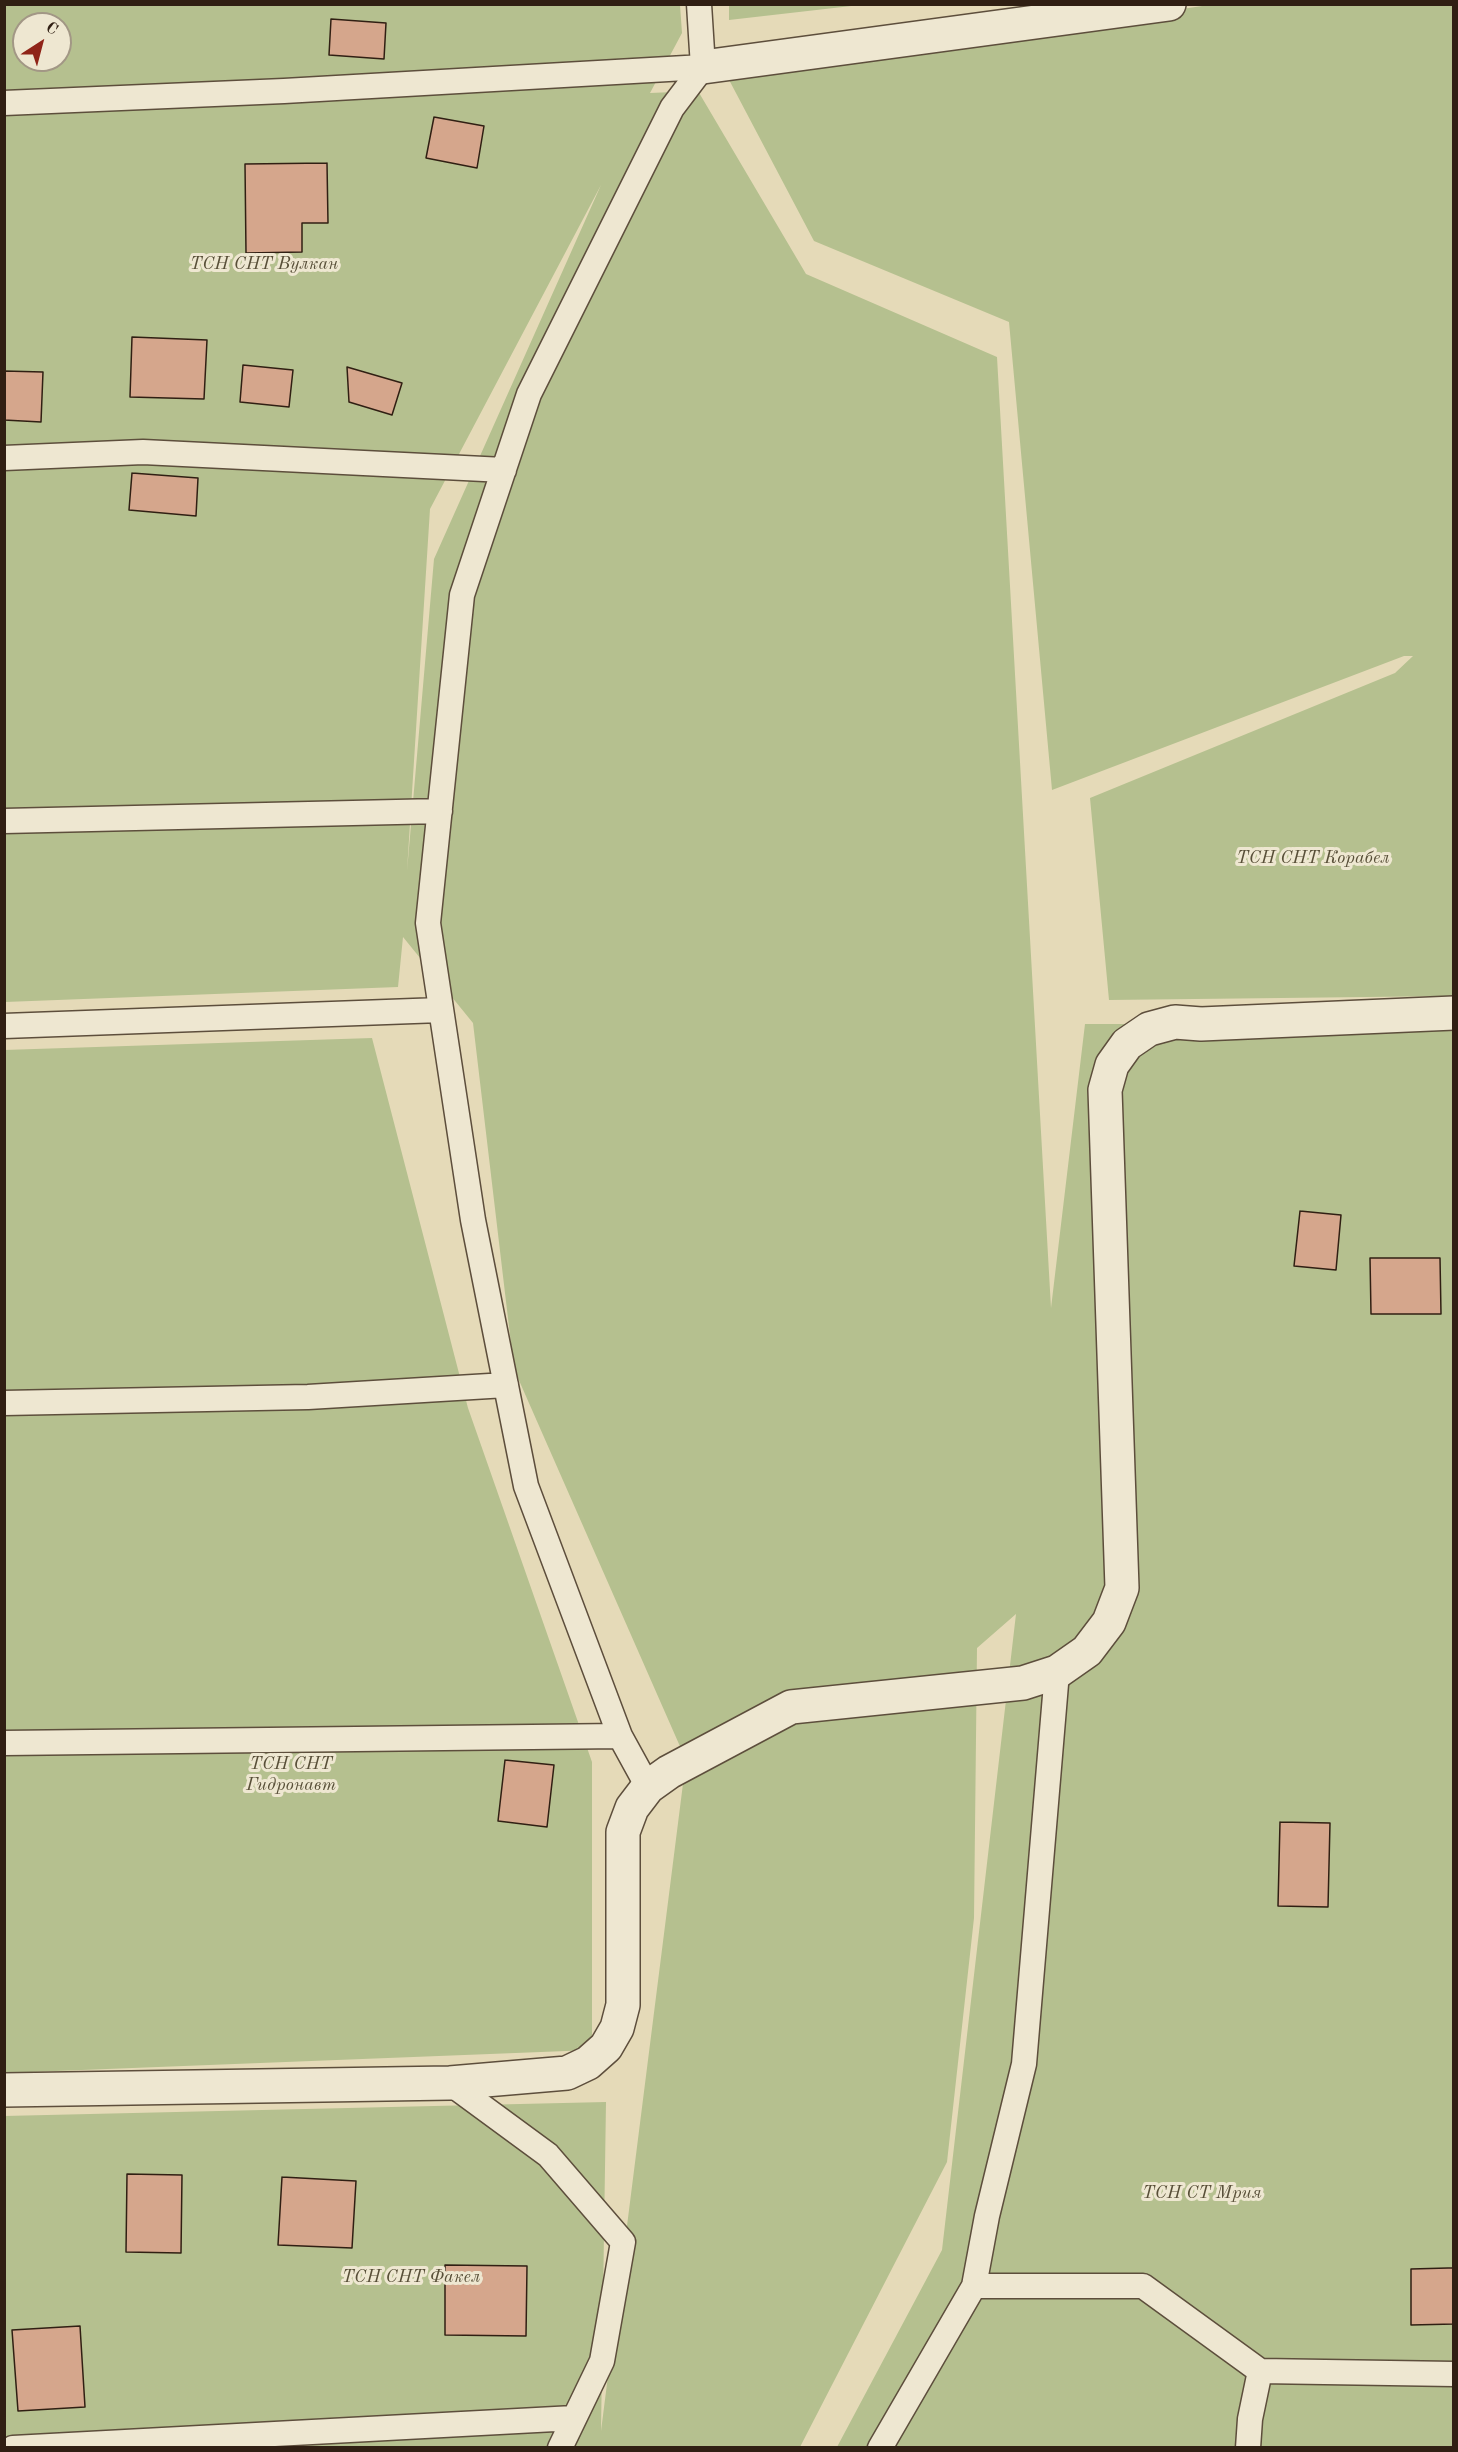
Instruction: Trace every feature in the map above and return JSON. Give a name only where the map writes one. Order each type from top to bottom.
[{"type":"street","points":[[703,67],[1169,4]]},
{"type":"street","points":[[4,2090],[450,2084],[567,2073],[588,2063],[606,2048],[617,2028],[623,2005],[623,1832],[632,1808],[648,1787],[669,1772],[791,1707],[1023,1683],[1057,1672],[1087,1651],[1109,1623],[1122,1588],[1105,1090],[1112,1065],[1127,1044],[1149,1029],[1175,1022],[1201,1024],[1454,1013]]},
{"type":"lane","points":[[648,1787],[620,1736],[526,1486],[473,1220],[428,923],[462,595],[529,394],[672,108],[703,67],[699,4]]},
{"type":"lane","points":[[4,103],[284,91],[703,67]]},
{"type":"lane","points":[[4,458],[142,452],[504,470]]},
{"type":"lane","points":[[4,821],[440,811]]},
{"type":"lane","points":[[4,1026],[441,1010]]},
{"type":"lane","points":[[4,1403],[308,1397],[506,1384]]},
{"type":"lane","points":[[880,2448],[974,2286],[987,2216],[1024,2064],[1057,1672]]},
{"type":"lane","points":[[4,1743],[620,1736]]},
{"type":"lane","points":[[450,2084],[548,2155],[623,2242],[602,2361],[560,2448]]},
{"type":"lane","points":[[974,2286],[1143,2286],[1260,2371],[1454,2374]]},
{"type":"lane","points":[[1248,2448],[1250,2419],[1260,2371]]},
{"type":"lane","points":[[13,2448],[574,2418]]},
{"type":"green space","points":[[729,4],[860,4],[860,5],[729,20]]},
{"type":"green space","points":[[4,5],[680,5],[682,33],[650,93],[698,91],[806,274],[997,357],[1051,1308],[1085,1024],[1453,1024],[1453,2447],[837,2447],[942,2250],[1016,1614],[977,1648],[974,1918],[947,2162],[800,2447],[5,2447],[4,2116],[606,2102],[601,2431],[686,1760],[514,1369],[473,1023],[403,937],[398,987],[5,1002]],"holes":[[[601,185],[434,559],[407,871],[430,509]]]},
{"type":"green space","name":"ТСН СНТ Корабел","points":[[1209,5],[1453,5],[1453,996],[1109,1000],[1090,798],[1395,673],[1413,656],[1404,656],[1052,790],[1009,322],[814,241],[727,76]]},
{"type":"green space","name":"ТСН СНТ Гидронавт","points":[[372,1038],[468,1408],[592,1762],[592,2050],[5,2073],[4,1050]]},
{"type":"building","points":[[331,19],[386,23],[384,59],[329,55]]},
{"type":"building","points":[[434,117],[484,126],[477,168],[426,158]]},
{"type":"building","points":[[327,163],[328,223],[302,223],[302,252],[246,253],[245,164]]},
{"type":"building","points":[[132,337],[207,340],[204,399],[130,397]]},
{"type":"building","points":[[243,365],[293,370],[289,407],[240,402]]},
{"type":"building","points":[[347,367],[402,383],[392,415],[349,402]]},
{"type":"building","points":[[4,371],[43,372],[41,422],[4,420]]},
{"type":"building","points":[[132,473],[198,478],[196,516],[129,510]]},
{"type":"building","points":[[1300,1211],[1341,1215],[1336,1270],[1294,1266]]},
{"type":"building","points":[[1370,1258],[1440,1258],[1441,1314],[1371,1314]]},
{"type":"building","points":[[505,1760],[554,1765],[547,1827],[498,1821]]},
{"type":"building","points":[[1280,1822],[1330,1823],[1328,1907],[1278,1906]]},
{"type":"building","points":[[127,2174],[182,2175],[181,2253],[126,2252]]},
{"type":"building","points":[[282,2177],[356,2181],[352,2248],[278,2245]]},
{"type":"building","points":[[445,2265],[527,2266],[526,2336],[445,2335]]},
{"type":"building","points":[[1454,2268],[1454,2324],[1411,2325],[1411,2269]]},
{"type":"building","points":[[80,2326],[85,2407],[18,2411],[12,2330]]},
{"type":"park label","name":"ТСН СНТ Вулкан","points":[[264,264]]},
{"type":"park label","name":"ТСН СТ Мрия","points":[[1202,2193]]},
{"type":"park label","name":"ТСН СНТ Факел","points":[[411,2277]]}]
